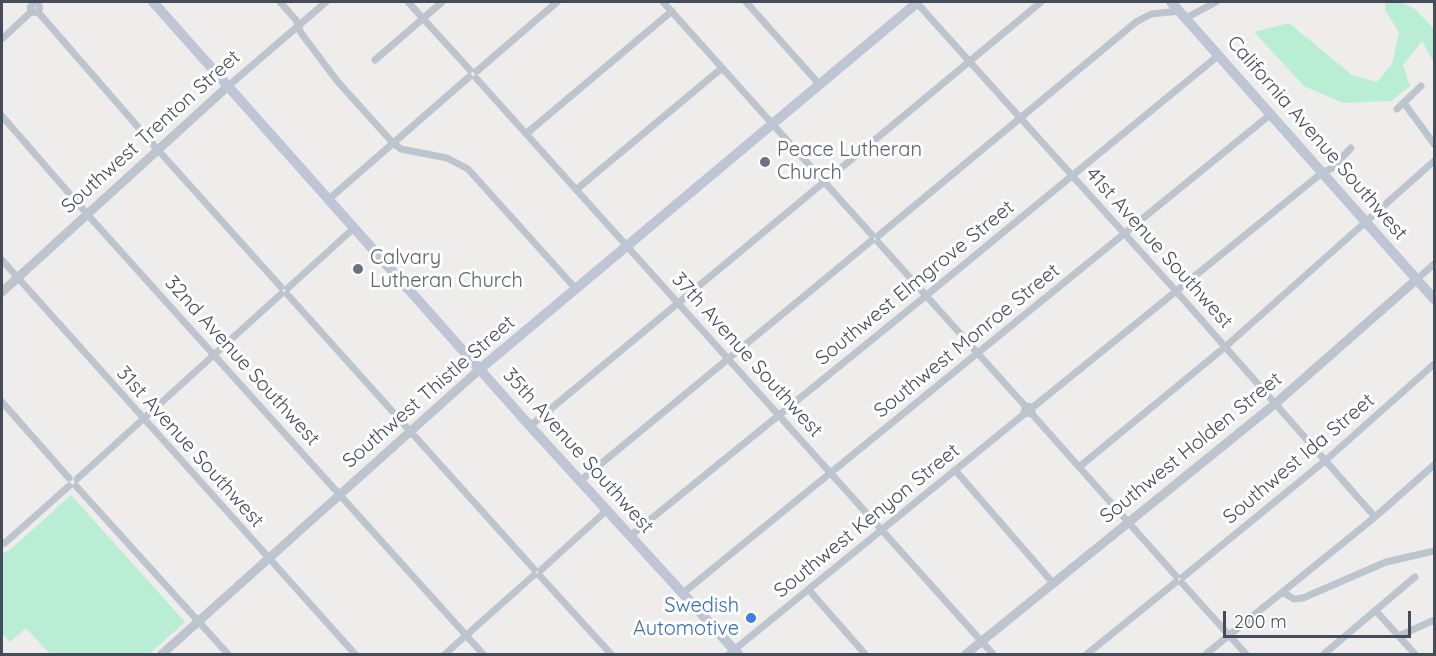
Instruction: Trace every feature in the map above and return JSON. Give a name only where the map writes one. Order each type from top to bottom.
[{"type":"main road","name":"35th Avenue Southwest","points":[[153,2],[734,653]]},
{"type":"main road","name":"Southwest Thistle Street","points":[[480,369],[917,2]]},
{"type":"main road","name":"California Avenue Southwest","points":[[1172,2],[1434,299]]},
{"type":"street","points":[[280,2],[296,20],[301,33],[338,82],[393,143],[401,148],[447,158],[468,170],[576,290]]},
{"type":"street","name":"Southwest Trenton Street","points":[[2,292],[228,87],[326,2]]},
{"type":"street","name":"37th Avenue Southwest","points":[[408,2],[993,654]]},
{"type":"street","points":[[375,60],[442,2]]},
{"type":"street","points":[[329,199],[557,2]]},
{"type":"street","points":[[663,2],[1246,654]]},
{"type":"street","points":[[746,2],[819,84]]},
{"type":"street","name":"41st Avenue Southwest","points":[[917,2],[1375,517]]},
{"type":"street","points":[[530,426],[1041,2]]},
{"type":"street","points":[[580,481],[1136,22],[1151,14],[1183,14],[1216,2]]},
{"type":"street","points":[[2,39],[36,6],[158,150],[611,654]]},
{"type":"street","points":[[527,133],[672,11]]},
{"type":"street","name":"Southwest Elmgrove Street","points":[[630,536],[1219,55]]},
{"type":"street","points":[[577,189],[722,68]]},
{"type":"street","points":[[1396,109],[1422,86]]},
{"type":"street","points":[[1404,103],[1434,144]]},
{"type":"street","name":"Southwest Monroe Street","points":[[682,593],[1271,114]]},
{"type":"street","name":"32nd Avenue Southwest","points":[[2,116],[87,214],[483,654]]},
{"type":"street","name":"Southwest Kenyon Street","points":[[734,653],[1029,410],[1323,172],[1331,169],[1351,148]]},
{"type":"street","points":[[1079,467],[1226,347],[1434,161]]},
{"type":"street","points":[[2,544],[354,228]]},
{"type":"street","name":"31st Avenue Southwest","points":[[2,260],[355,654]]},
{"type":"street","name":"Southwest Holden Street","points":[[966,654],[1276,403],[1434,264]]},
{"type":"street","name":"Southwest Ida Street","points":[[1087,654],[1326,460],[1434,364]]},
{"type":"street","name":"Southwest Thistle Street","points":[[162,654],[480,369]]},
{"type":"street","points":[[2,402],[228,654]]},
{"type":"street","points":[[1206,654],[1284,593],[1434,465]]},
{"type":"street","points":[[955,470],[1053,583]]},
{"type":"street","points":[[445,654],[607,510]]},
{"type":"street","points":[[1284,593],[1293,599],[1303,598],[1386,562],[1434,551]]},
{"type":"street","points":[[1324,654],[1415,577]]},
{"type":"street","points":[[809,590],[866,654]]},
{"type":"street","points":[[1376,611],[1415,654]]},
{"type":"street","points":[[1399,636],[1434,620]]},
{"type":"green space","points":[[1385,2],[1402,2],[1416,10],[1434,29],[1434,63],[1422,41],[1403,65],[1410,86],[1391,101],[1343,103],[1304,86],[1254,32],[1289,23],[1352,75],[1377,82],[1392,64],[1399,32],[1385,10]]},
{"type":"green space","points":[[71,495],[185,622],[149,654],[50,654],[26,628],[10,642],[2,633],[2,553],[10,550]]},
{"type":"place","name":"Peace Lutheran Church","points":[[765,162]]},
{"type":"place","name":"Calvary Lutheran Church","points":[[358,269]]},
{"type":"place","name":"Swedish Automotive","points":[[751,618]]}]
